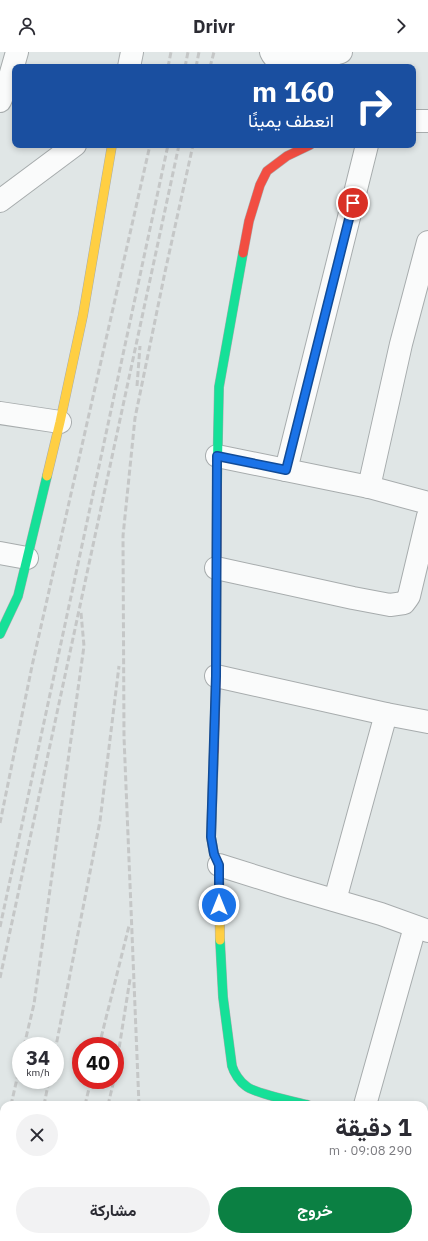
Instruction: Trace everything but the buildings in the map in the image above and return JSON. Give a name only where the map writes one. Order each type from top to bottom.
[{"type":"street","points":[[14,64],[17,52]]},
{"type":"street","points":[[130,64],[132,52]]},
{"type":"street","points":[[271,52],[275,58],[280,61],[296,63],[341,52]]},
{"type":"street","points":[[0,101],[12,70]]},
{"type":"street","points":[[416,121],[428,121]]},
{"type":"street","points":[[0,201],[71,148]]},
{"type":"street","points":[[0,634],[18,596],[60,422],[83,315],[111,148]]},
{"type":"street","points":[[293,1101],[246,1087],[234,1072],[232,1066],[223,997],[219,918],[219,865],[214,854],[211,837],[216,676],[217,456],[219,387],[238,273],[249,221],[260,185],[267,171],[287,156],[304,148]]},
{"type":"street","points":[[286,470],[366,148]]},
{"type":"street","points":[[369,487],[401,344],[428,242]]},
{"type":"street","points":[[0,413],[60,422]]},
{"type":"street","points":[[217,456],[369,487],[428,503]]},
{"type":"street","points":[[216,568],[353,598],[390,604],[404,603],[409,596],[428,516]]},
{"type":"street","points":[[0,553],[27,558]]},
{"type":"street","points":[[216,676],[428,722]]},
{"type":"street","points":[[335,900],[386,714]]},
{"type":"street","points":[[219,865],[381,914],[422,929],[366,1101]]},
{"type":"railway","points":[[169,64],[171,52]]},
{"type":"railway","points":[[186,64],[188,52]]},
{"type":"railway","points":[[197,64],[199,52]]},
{"type":"railway","points":[[211,64],[214,52]]},
{"type":"railway","points":[[0,823],[32,666],[149,148]]},
{"type":"railway","points":[[0,927],[167,148]]},
{"type":"railway","points":[[0,978],[178,148]]},
{"type":"railway","points":[[139,1101],[124,737],[123,536],[135,418],[192,148]]},
{"type":"railway","points":[[137,386],[140,346]]},
{"type":"railway","points":[[26,1037],[34,1004],[84,646],[81,613]]},
{"type":"railway","points":[[58,1037],[100,821],[119,666]]},
{"type":"railway","points":[[101,1037],[129,926]]},
{"type":"railway","points":[[121,1037],[130,979]]},
{"type":"railway","points":[[12,1101],[15,1089]]},
{"type":"railway","points":[[45,1101],[47,1089]]},
{"type":"railway","points":[[86,1101],[89,1089]]},
{"type":"railway","points":[[109,1101],[112,1089]]},
{"type":"traffic: fast","points":[[217,484],[219,387],[243,253]]},
{"type":"traffic: fast","points":[[0,634],[18,596],[47,476]]},
{"type":"traffic: fast","points":[[220,940],[223,997],[234,1072],[250,1089],[290,1101]]},
{"type":"traffic: slow","points":[[47,476],[83,315],[111,148]]},
{"type":"traffic: slow","points":[[214,752],[211,837],[214,854],[219,865],[220,940]]},
{"type":"traffic: jam","points":[[243,253],[249,221],[260,185],[267,171],[287,156],[304,148]]},
{"type":"traffic: jam","points":[[214,752],[217,484]]},
{"type":"route","points":[[219,905],[219,865],[214,854],[211,837],[216,676],[217,456],[286,470],[353,203]]}]
